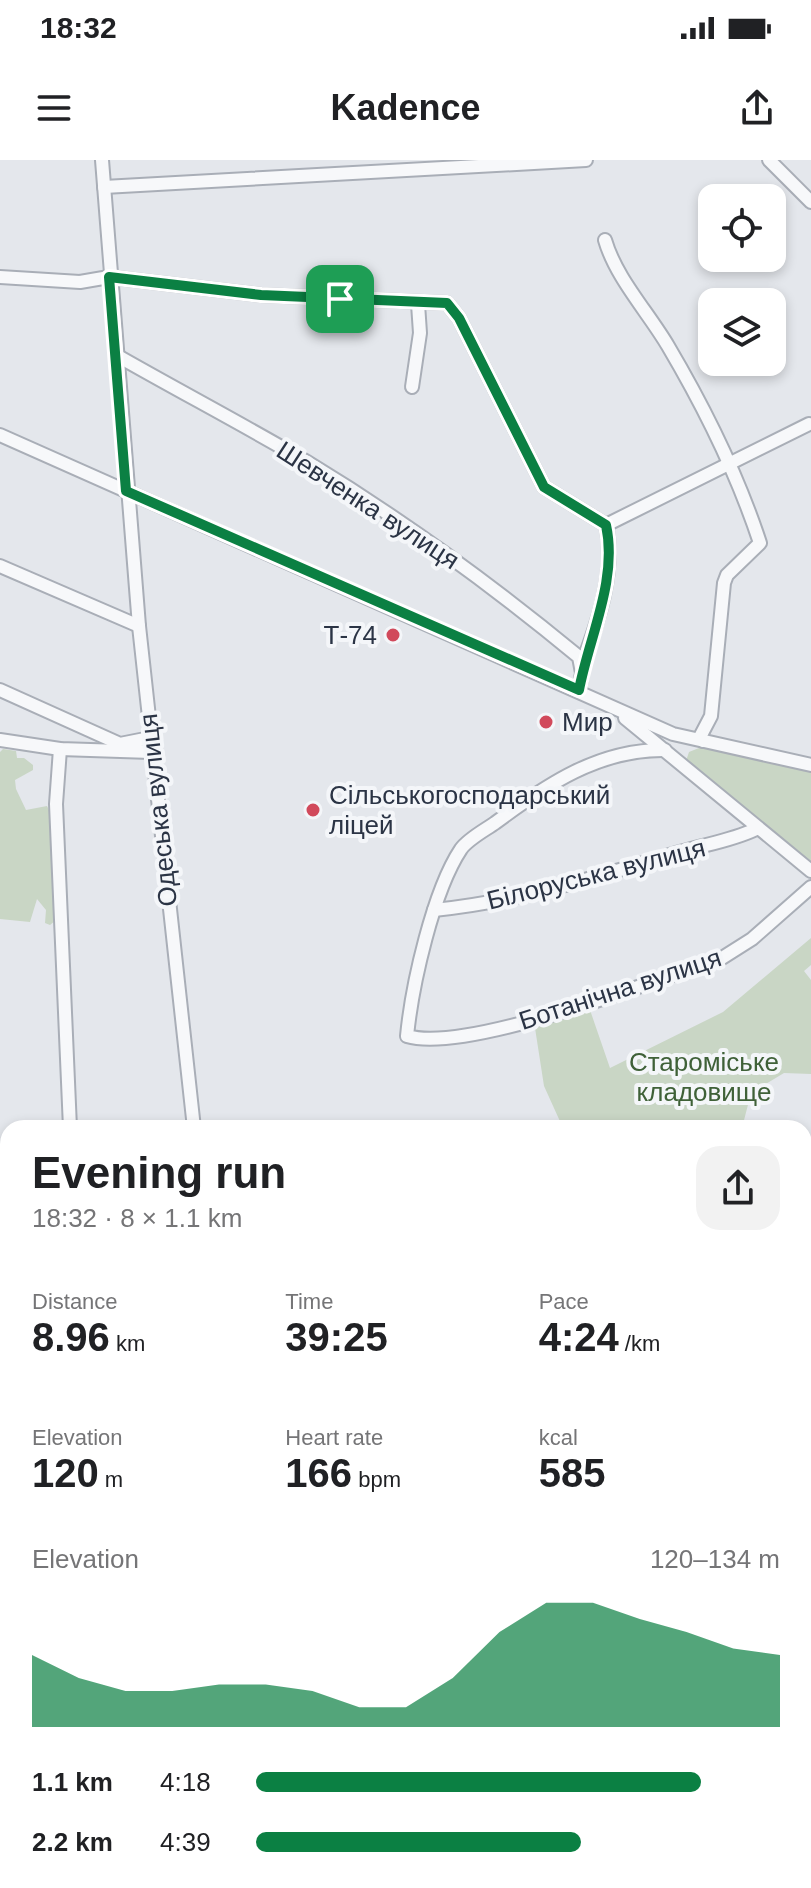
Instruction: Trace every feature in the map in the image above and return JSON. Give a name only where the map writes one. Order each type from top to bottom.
[{"type":"street","name":"Одеська вулиця","points":[[102,160],[126,491],[151,752],[193,1120]]},
{"type":"street","points":[[104,187],[456,164],[586,160]]},
{"type":"street","points":[[769,160],[811,202]]},
{"type":"street","points":[[605,240],[611,258],[644,305],[694,390],[760,543],[727,575],[724,583],[711,716],[702,731],[703,741]]},
{"type":"street","points":[[0,277],[80,282],[109,277],[261,295],[447,303],[459,318],[544,487],[606,525],[610,542],[598,621],[582,664],[579,690]]},
{"type":"street","points":[[412,387],[420,333],[418,304]]},
{"type":"street","name":"Шевченка вулиця","points":[[116,355],[307,463],[428,541],[512,602],[579,657],[582,664]]},
{"type":"street","points":[[606,525],[809,424]]},
{"type":"street","points":[[0,435],[673,734],[811,765]]},
{"type":"street","points":[[0,566],[139,626]]},
{"type":"street","points":[[0,690],[120,744],[150,738]]},
{"type":"street","points":[[610,706],[756,829],[811,871]]},
{"type":"street","points":[[0,740],[60,749],[151,752]]},
{"type":"street","points":[[60,749],[56,792],[70,1120]]},
{"type":"street","points":[[434,910],[462,847],[535,792],[606,758],[644,750],[665,750]]},
{"type":"street","name":"Білоруська вулиця","points":[[434,910],[472,906],[614,872],[697,846],[730,841],[756,829]]},
{"type":"street","name":"Ботанічна вулиця","points":[[434,910],[407,1036],[423,1039],[490,1030],[545,1016],[722,958],[752,939],[811,887]]},
{"type":"green space","points":[[704,746],[811,770],[811,864],[686,761],[689,752]]},
{"type":"green space","points":[[3,749],[16,751],[17,758],[24,758],[33,765],[33,770],[15,780],[26,810],[47,806],[50,812],[56,920],[50,925],[45,923],[46,910],[37,899],[30,922],[0,919],[0,752]]},
{"type":"green space","name":"Староміське кладовище","points":[[811,938],[811,965],[804,971],[811,980],[811,1074],[784,1073],[751,1093],[744,1120],[559,1120],[544,1086],[535,1028],[590,1010],[610,1068],[723,1012]]},
{"type":"place","name":"Т-74","points":[[393,635]]},
{"type":"place","name":"Мир","points":[[546,722]]},
{"type":"place","name":"Сільськогосподарський ліцей","points":[[313,810]]},
{"type":"route","points":[[109,277],[261,295],[340,299],[447,303],[459,318],[544,487],[606,525],[610,542],[598,621],[582,664],[579,690],[126,491],[125,447],[109,277]]}]
